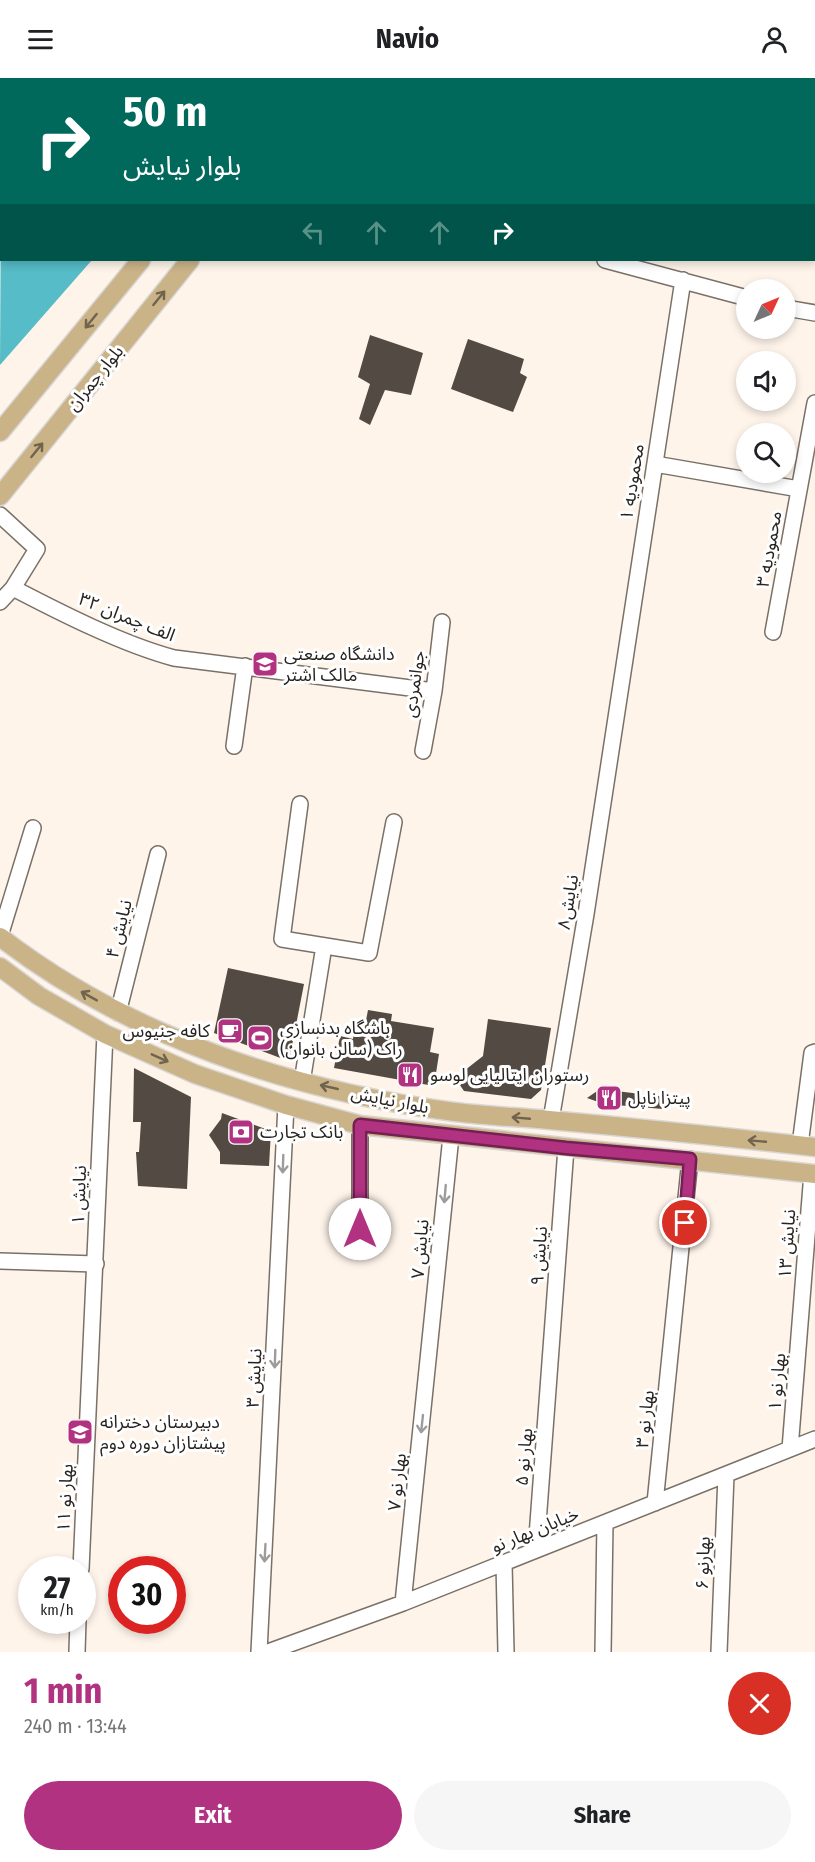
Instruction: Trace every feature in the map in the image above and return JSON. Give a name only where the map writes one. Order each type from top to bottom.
[{"type":"main road","points":[[0,432],[140,261]]},
{"type":"main road","name":"بلوار چمران","points":[[0,496],[189,261]]},
{"type":"main road","name":"بلوار نیایش","points":[[0,936],[53,976],[118,1013],[205,1052],[302,1082],[455,1112],[807,1146]]},
{"type":"main road","name":"بلوار نیایش","points":[[0,967],[39,996],[105,1034],[195,1074],[286,1106],[360,1125],[813,1173]]},
{"type":"street","points":[[609,261],[736,295]]},
{"type":"street","name":"۱ محمودیه","points":[[620,689],[682,280]]},
{"type":"street","points":[[796,310],[815,313]]},
{"type":"street","name":"۳ محمودیه","points":[[773,632],[815,403]]},
{"type":"street","points":[[654,465],[800,489]]},
{"type":"street","points":[[0,515],[37,549],[13,588],[0,602]]},
{"type":"street","name":"۳۲ الف چمران","points":[[13,588],[49,606],[164,655],[434,691]]},
{"type":"street","name":"جوانمردی","points":[[423,751],[434,691],[441,622]]},
{"type":"street","points":[[234,746],[245,666]]},
{"type":"street","name":"نیایش۸","points":[[550,1120],[586,914],[620,689]]},
{"type":"street","points":[[300,804],[282,939],[369,953],[394,822]]},
{"type":"street","points":[[0,936],[33,828]]},
{"type":"street","name":"نیایش ۴","points":[[118,1013],[158,854]]},
{"type":"street","points":[[302,1082],[324,946]]},
{"type":"street","name":"نیایش ۱","points":[[92,1357],[105,1034]]},
{"type":"street","points":[[807,1146],[814,1053]]},
{"type":"street","name":"نیایش ۳","points":[[260,1652],[286,1106]]},
{"type":"street","points":[[360,1125],[360,1229]]},
{"type":"street","name":"نیایش ۷","points":[[429,1366],[451,1136]]},
{"type":"street","name":"نیایش ۹","points":[[551,1366],[566,1148]]},
{"type":"street","name":"۳ بهار نو","points":[[655,1503],[690,1159]]},
{"type":"street","name":"نیایش ۱۳","points":[[802,1318],[813,1173]]},
{"type":"street","points":[[0,1261],[96,1264]]},
{"type":"street","name":"۱ بهار نو","points":[[790,1449],[802,1318]]},
{"type":"street","name":"۱۱ بهار نو","points":[[82,1556],[92,1357]]},
{"type":"street","name":"۷ بهار نو","points":[[403,1603],[429,1366]]},
{"type":"street","name":"۵ بهار نو","points":[[536,1550],[551,1366]]},
{"type":"street","name":"خیابان بهار نو","points":[[268,1652],[403,1603],[815,1440]]},
{"type":"street","name":"۶ بهارنو","points":[[719,1652],[726,1475]]},
{"type":"street","points":[[603,1652],[605,1523]]},
{"type":"street","points":[[504,1563],[506,1652]]},
{"type":"street","points":[[77,1652],[78,1634]]},
{"type":"water","points":[[1,261],[91,261],[0,365]]},
{"type":"building","points":[[370,335],[423,353],[411,395],[385,390],[370,425],[359,419],[370,384],[358,377]]},
{"type":"building","points":[[468,339],[524,359],[520,373],[527,377],[513,412],[451,389]]},
{"type":"building","points":[[228,968],[304,984],[290,1056],[283,1059],[214,1033]]},
{"type":"building","points":[[368,1010],[392,1014],[391,1021],[434,1028],[430,1052],[439,1054],[434,1086],[334,1068],[340,1036],[353,1039],[354,1029],[364,1031]]},
{"type":"building","points":[[488,1019],[551,1028],[541,1090],[531,1099],[464,1091],[455,1078],[483,1056]]},
{"type":"building","points":[[134,1068],[191,1097],[187,1189],[138,1186],[136,1152],[139,1152],[141,1122],[133,1122]]},
{"type":"building","points":[[600,1089],[665,1097],[663,1109],[604,1104],[587,1098]]},
{"type":"building","points":[[222,1113],[271,1131],[269,1166],[220,1164],[220,1152],[209,1135],[221,1119]]},
{"type":"place","name":"دانشگاه صنعتی مالک اشتر","points":[[265,664]]},
{"type":"place","name":"کافه جنیوس","points":[[230,1031]]},
{"type":"place","name":"باشگاه بدنسازی راک (سالن بانوان)","points":[[260,1038]]},
{"type":"place","name":"رستوران ایتالیایی لوسو","points":[[410,1075]]},
{"type":"place","name":"پیتزا ناپل","points":[[609,1098]]},
{"type":"place","name":"بانک تجارت","points":[[241,1132]]},
{"type":"place","name":"دبیرستان دخترانه پیشتازان دوره دوم","points":[[80,1432]]},
{"type":"route","points":[[360,1229],[360,1125],[378,1129],[690,1159],[685,1223]]}]
